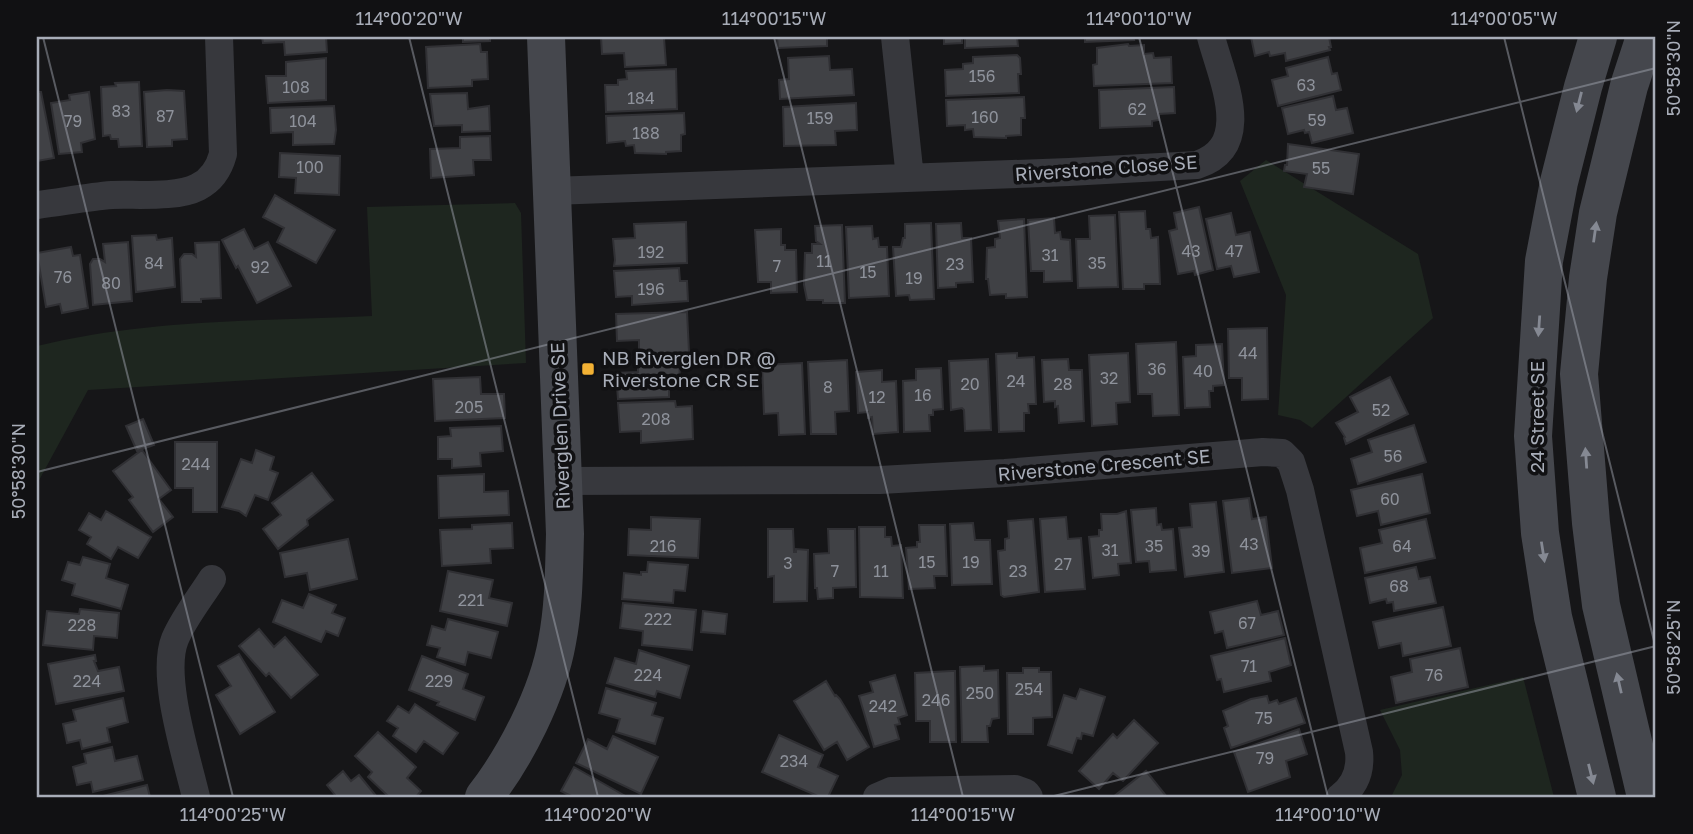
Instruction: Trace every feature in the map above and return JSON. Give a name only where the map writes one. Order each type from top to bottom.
[{"type":"main road","name":"Riverglen Drive SE","points":[[484,797],[518,746],[534,711],[557,644],[564,571],[565,534],[546,37]]},
{"type":"main road","name":"24 Street SE","points":[[1597,797],[1553,617],[1540,533],[1533,436],[1544,261],[1562,169],[1598,37]]},
{"type":"main road","points":[[1645,37],[1604,179],[1588,278],[1579,374],[1591,523],[1601,605],[1646,797]]},
{"type":"street","points":[[37,205],[109,196],[181,192],[195,189],[207,181],[220,165],[223,154],[219,37]]},
{"type":"street","points":[[895,37],[910,178]]},
{"type":"street","name":"Riverstone Close SE","points":[[552,191],[1197,164],[1210,160],[1222,151],[1229,140],[1232,119],[1212,37]]},
{"type":"street","name":"Riverstone Crescent SE","points":[[562,481],[880,480],[1005,474],[1263,452],[1282,453],[1291,462],[1300,490],[1359,752],[1356,778],[1340,797]]},
{"type":"street","points":[[196,797],[173,697],[171,660],[175,639],[212,579]]},
{"type":"street","points":[[877,797],[891,791],[1015,789],[1029,797]]},
{"type":"shaded area","points":[[1266,160],[1418,254],[1433,318],[1312,428],[1300,420],[1278,415],[1286,295],[1240,181]]},
{"type":"shaded area","points":[[515,203],[521,213],[526,363],[88,390],[37,484],[37,346],[78,337],[162,326],[372,316],[367,207]]},
{"type":"shaded area","points":[[1523,677],[1554,797],[1391,797],[1402,775],[1400,750],[1380,710]]},
{"type":"building","points":[[262,37],[326,37],[327,52],[285,55],[284,42],[263,43]]},
{"type":"building","points":[[463,37],[490,37],[490,41],[463,42]]},
{"type":"building","points":[[601,37],[664,38],[666,65],[625,67],[624,53],[602,54]]},
{"type":"building","points":[[777,37],[832,37],[827,38],[827,46],[778,48]]},
{"type":"building","points":[[944,37],[962,37],[962,43],[944,44]]},
{"type":"building","points":[[965,37],[1017,37],[1018,46],[965,48]]},
{"type":"building","points":[[1085,37],[1133,37],[1134,40],[1085,42]]},
{"type":"building","points":[[1251,37],[1329,37],[1331,47],[1330,50],[1286,61],[1285,53],[1270,56],[1269,52],[1255,56]]},
{"type":"building","points":[[480,44],[481,52],[487,52],[488,79],[472,80],[472,86],[428,88],[426,47]]},
{"type":"building","points":[[1144,45],[1144,54],[1153,53],[1154,58],[1171,57],[1172,83],[1094,86],[1093,65],[1097,64],[1097,48]]},
{"type":"building","points":[[1017,55],[1020,58],[1021,74],[1018,74],[1019,93],[946,96],[945,70],[963,69],[963,64],[973,63],[973,57]]},
{"type":"building","points":[[829,56],[830,70],[852,69],[854,95],[780,99],[779,80],[789,79],[788,58]]},
{"type":"building","points":[[1328,57],[1332,74],[1337,73],[1341,90],[1278,106],[1272,80],[1288,76],[1286,68]]},
{"type":"building","points":[[326,58],[326,100],[268,103],[266,76],[286,76],[286,62]]},
{"type":"building","points":[[676,69],[677,109],[606,112],[605,85],[618,85],[618,80],[627,79],[626,71]]},
{"type":"building","points":[[139,82],[142,146],[119,147],[118,139],[111,139],[110,135],[103,136],[101,87],[116,86],[115,83]]},
{"type":"building","points":[[1174,87],[1175,113],[1159,114],[1159,120],[1152,121],[1152,126],[1100,128],[1099,90]]},
{"type":"building","points":[[184,91],[187,139],[172,140],[172,146],[147,147],[144,92]]},
{"type":"building","points":[[37,92],[41,92],[54,158],[37,161]]},
{"type":"building","points":[[89,92],[95,139],[81,143],[82,152],[59,154],[51,103],[70,100],[69,95]]},
{"type":"building","points":[[467,93],[468,109],[489,106],[490,131],[462,132],[462,125],[434,126],[430,94]]},
{"type":"building","points":[[1333,96],[1336,110],[1347,108],[1353,133],[1312,143],[1309,132],[1305,133],[1304,130],[1288,134],[1282,108]]},
{"type":"building","points":[[1024,97],[1025,118],[1021,118],[1021,135],[1006,138],[974,137],[973,129],[965,130],[965,125],[947,126],[946,100]]},
{"type":"building","points":[[856,103],[857,130],[835,131],[836,145],[784,146],[783,107]]},
{"type":"building","points":[[334,106],[334,144],[293,145],[293,132],[271,133],[270,108]]},
{"type":"building","points":[[684,113],[685,134],[681,135],[681,151],[666,154],[635,153],[634,145],[626,146],[625,141],[607,143],[606,116]]},
{"type":"building","points":[[490,136],[491,160],[473,160],[474,175],[431,178],[430,149],[460,148],[460,137]]},
{"type":"building","points":[[1288,144],[1359,154],[1353,194],[1304,187],[1307,174],[1284,171]]},
{"type":"building","points":[[280,153],[340,156],[339,195],[295,193],[296,178],[279,177]]},
{"type":"building","points":[[275,195],[335,230],[316,263],[277,242],[284,228],[263,217]]},
{"type":"building","points":[[1199,207],[1213,270],[1195,275],[1194,271],[1178,274],[1169,231],[1177,229],[1174,213]]},
{"type":"building","points":[[1145,211],[1146,229],[1150,229],[1151,238],[1158,237],[1160,284],[1144,284],[1144,289],[1123,289],[1119,212]]},
{"type":"building","points":[[1231,213],[1236,235],[1250,232],[1259,272],[1234,277],[1231,266],[1217,269],[1206,219]]},
{"type":"building","points":[[1115,215],[1118,287],[1078,288],[1076,239],[1090,239],[1089,216]]},
{"type":"building","points":[[1054,218],[1055,233],[1060,232],[1061,239],[1070,240],[1072,281],[1044,282],[1044,271],[1031,271],[1028,220]]},
{"type":"building","points":[[1024,219],[1027,297],[1006,298],[1006,294],[990,295],[986,279],[987,248],[995,247],[995,239],[1000,238],[998,221]]},
{"type":"building","points":[[686,222],[687,263],[614,266],[613,239],[635,238],[634,224]]},
{"type":"building","points":[[931,223],[934,299],[910,300],[909,295],[896,296],[893,247],[901,247],[905,238],[905,224]]},
{"type":"building","points":[[961,223],[962,238],[971,238],[973,282],[938,288],[936,224]]},
{"type":"building","points":[[842,225],[845,303],[807,300],[804,285],[805,253],[812,253],[812,244],[820,244],[816,241],[815,226]]},
{"type":"building","points":[[872,226],[873,239],[878,238],[879,247],[887,247],[889,296],[849,298],[846,227]]},
{"type":"building","points":[[244,229],[254,249],[268,242],[291,286],[257,303],[222,240]]},
{"type":"building","points":[[781,229],[781,245],[785,245],[785,250],[796,250],[797,292],[771,293],[771,282],[758,282],[755,230]]},
{"type":"building","points":[[156,235],[157,240],[172,238],[175,287],[136,292],[132,236]]},
{"type":"building","points":[[128,242],[132,301],[93,305],[90,264],[93,259],[105,262],[103,244]]},
{"type":"building","points":[[219,242],[221,298],[182,302],[180,259],[184,254],[196,257],[195,243]]},
{"type":"building","points":[[71,247],[73,256],[80,255],[88,308],[62,313],[60,304],[46,307],[37,253]]},
{"type":"building","points":[[679,268],[680,281],[687,281],[688,301],[632,305],[632,296],[616,297],[614,271]]},
{"type":"building","points":[[687,312],[689,352],[639,354],[639,340],[617,341],[616,314]]},
{"type":"building","points":[[1267,328],[1268,399],[1242,400],[1242,378],[1229,378],[1228,329]]},
{"type":"building","points":[[1176,342],[1179,415],[1153,416],[1152,394],[1138,394],[1136,344]]},
{"type":"building","points":[[1222,344],[1224,385],[1213,386],[1213,391],[1209,391],[1210,407],[1185,408],[1183,357],[1196,356],[1196,345]]},
{"type":"building","points":[[1017,353],[1017,358],[1034,357],[1036,404],[1028,404],[1029,413],[1024,413],[1024,431],[999,432],[996,354]]},
{"type":"building","points":[[1128,353],[1130,402],[1116,403],[1117,424],[1092,426],[1089,355]]},
{"type":"building","points":[[679,356],[680,383],[669,384],[669,397],[618,399],[616,373],[638,372],[638,358]]},
{"type":"building","points":[[988,359],[991,430],[965,431],[964,410],[951,410],[949,361]]},
{"type":"building","points":[[1068,359],[1069,370],[1082,370],[1084,421],[1059,423],[1055,401],[1044,402],[1042,360]]},
{"type":"building","points":[[847,360],[849,411],[835,412],[836,434],[811,434],[808,362]]},
{"type":"building","points":[[802,363],[805,434],[779,435],[778,413],[764,414],[762,365]]},
{"type":"building","points":[[941,368],[943,409],[933,410],[933,415],[929,415],[930,431],[904,432],[903,381],[916,380],[916,369]]},
{"type":"building","points":[[882,370],[882,382],[896,381],[898,432],[873,434],[872,417],[868,418],[868,412],[858,413],[856,372]]},
{"type":"building","points":[[480,377],[481,394],[504,394],[505,418],[435,421],[433,379]]},
{"type":"building","points":[[1390,377],[1408,414],[1346,444],[1345,437],[1336,423],[1358,412],[1350,397]]},
{"type":"building","points":[[675,401],[676,407],[692,406],[693,439],[641,443],[641,431],[620,432],[618,403]]},
{"type":"building","points":[[143,419],[154,445],[137,451],[126,426]]},
{"type":"building","points":[[1414,425],[1426,462],[1358,484],[1351,459],[1372,452],[1368,440]]},
{"type":"building","points":[[501,426],[503,451],[480,453],[481,466],[452,468],[452,459],[438,459],[438,437],[451,436],[450,428]]},
{"type":"building","points":[[175,442],[217,442],[217,512],[193,512],[193,488],[175,488]]},
{"type":"building","points":[[142,450],[171,490],[159,499],[173,517],[153,532],[129,500],[133,497],[113,471]]},
{"type":"building","points":[[256,450],[274,457],[270,470],[278,473],[268,500],[255,495],[246,516],[239,511],[222,507],[241,459],[252,463]]},
{"type":"building","points":[[312,473],[333,500],[307,520],[308,525],[278,549],[263,529],[281,515],[272,503]]},
{"type":"building","points":[[484,474],[484,492],[508,491],[509,515],[439,518],[438,476]]},
{"type":"building","points":[[1422,474],[1430,513],[1381,525],[1378,511],[1357,516],[1351,490]]},
{"type":"building","points":[[1249,498],[1252,519],[1266,517],[1272,568],[1232,573],[1223,501]]},
{"type":"building","points":[[1216,502],[1224,572],[1185,577],[1179,528],[1192,527],[1190,504]]},
{"type":"building","points":[[1156,508],[1157,525],[1161,524],[1162,530],[1173,529],[1176,570],[1150,572],[1149,561],[1136,562],[1131,510]]},
{"type":"building","points":[[106,511],[151,537],[138,558],[118,547],[111,559],[87,544],[91,537],[79,530],[89,513],[101,520]]},
{"type":"building","points":[[1126,511],[1131,563],[1118,564],[1119,575],[1093,578],[1089,537],[1099,536],[1099,530],[1102,530],[1101,514]]},
{"type":"building","points":[[651,517],[700,519],[698,558],[628,555],[629,529],[651,530]]},
{"type":"building","points":[[1066,517],[1068,539],[1081,538],[1085,589],[1045,592],[1040,519]]},
{"type":"building","points":[[1033,519],[1039,592],[1004,597],[1001,595],[998,551],[1005,550],[1005,539],[1009,538],[1008,521]]},
{"type":"building","points":[[1426,519],[1435,558],[1365,573],[1360,548],[1382,543],[1379,530]]},
{"type":"building","points":[[512,523],[513,548],[490,549],[491,563],[442,566],[440,530],[472,529],[472,525]]},
{"type":"building","points":[[973,523],[975,540],[990,540],[992,584],[952,585],[950,524]]},
{"type":"building","points":[[919,525],[945,525],[947,576],[934,576],[935,588],[909,589],[906,548],[917,547],[917,542],[920,542]]},
{"type":"building","points":[[859,527],[885,527],[885,537],[891,537],[892,546],[901,545],[903,598],[860,597]]},
{"type":"building","points":[[768,529],[793,529],[794,552],[796,549],[808,550],[807,601],[774,602],[774,576],[768,577]]},
{"type":"building","points":[[828,529],[855,529],[856,587],[833,588],[833,598],[818,599],[814,554],[829,553]]},
{"type":"building","points":[[348,539],[357,579],[310,590],[307,573],[285,577],[280,553]]},
{"type":"building","points":[[83,557],[110,564],[106,578],[128,585],[121,609],[72,595],[75,584],[62,580],[68,562],[80,565]]},
{"type":"building","points":[[648,562],[688,565],[685,591],[674,590],[673,603],[622,599],[624,573],[641,575],[641,572],[647,572]]},
{"type":"building","points":[[1416,567],[1419,579],[1430,577],[1436,603],[1394,611],[1393,602],[1387,603],[1386,599],[1370,603],[1365,578]]},
{"type":"building","points":[[448,571],[493,580],[489,598],[512,603],[507,626],[440,611]]},
{"type":"building","points":[[309,594],[336,605],[332,613],[345,618],[338,636],[326,631],[321,642],[273,622],[282,600],[303,608]]},
{"type":"building","points":[[1257,601],[1261,615],[1278,611],[1284,635],[1227,648],[1223,631],[1215,633],[1210,612]]},
{"type":"building","points":[[623,603],[696,610],[692,650],[642,645],[643,631],[620,628]]},
{"type":"building","points":[[1443,607],[1451,646],[1403,656],[1401,643],[1379,648],[1373,622]]},
{"type":"building","points":[[80,609],[119,613],[117,638],[94,636],[93,650],[43,645],[47,611],[79,614]]},
{"type":"building","points":[[703,611],[727,614],[725,634],[701,632]]},
{"type":"building","points":[[448,619],[498,632],[491,658],[468,652],[465,665],[437,657],[440,648],[427,645],[432,626],[445,630]]},
{"type":"building","points":[[259,629],[274,647],[285,637],[318,675],[291,698],[269,673],[266,676],[239,646]]},
{"type":"building","points":[[1285,638],[1291,665],[1269,672],[1271,681],[1224,692],[1221,679],[1217,680],[1211,656]]},
{"type":"building","points":[[1460,648],[1468,687],[1396,703],[1391,677],[1412,672],[1410,659]]},
{"type":"building","points":[[639,650],[689,666],[680,698],[657,691],[655,697],[607,683],[615,658],[636,664]]},
{"type":"building","points":[[239,654],[275,712],[240,734],[216,695],[231,686],[218,666]]},
{"type":"building","points":[[95,655],[98,671],[119,667],[124,691],[56,704],[48,664]]},
{"type":"building","points":[[422,656],[468,674],[463,689],[484,697],[475,720],[409,690]]},
{"type":"building","points":[[984,666],[984,671],[998,670],[999,718],[992,719],[990,726],[987,726],[988,742],[962,742],[960,667]]},
{"type":"building","points":[[1023,668],[1039,668],[1039,672],[1051,672],[1052,717],[1033,718],[1033,734],[1008,734],[1007,673],[1023,673]]},
{"type":"building","points":[[955,671],[956,742],[930,742],[930,721],[916,721],[915,673]]},
{"type":"building","points":[[895,675],[907,715],[898,718],[900,724],[895,725],[899,739],[874,747],[859,696],[873,692],[870,682]]},
{"type":"building","points":[[826,681],[869,747],[847,760],[837,742],[824,750],[794,701]]},
{"type":"building","points":[[606,688],[656,703],[652,715],[663,718],[655,744],[616,732],[620,719],[599,713]]},
{"type":"building","points":[[1080,689],[1105,697],[1093,736],[1082,733],[1081,739],[1077,738],[1072,753],[1048,745],[1064,695],[1076,699]]},
{"type":"building","points":[[1267,696],[1269,703],[1277,700],[1279,704],[1296,698],[1305,723],[1231,748],[1224,728],[1228,726],[1223,711],[1251,699]]},
{"type":"building","points":[[123,698],[128,722],[107,728],[110,742],[82,749],[80,740],[67,743],[63,724],[76,721],[73,710]]},
{"type":"building","points":[[415,704],[458,733],[443,754],[424,741],[416,752],[393,736],[398,728],[387,721],[398,706],[409,713]]},
{"type":"building","points":[[1134,720],[1158,743],[1123,781],[1113,773],[1099,789],[1079,771],[1113,734],[1117,738]]},
{"type":"building","points":[[1299,729],[1307,754],[1286,761],[1290,777],[1248,792],[1234,752]]},
{"type":"building","points":[[378,732],[416,767],[407,778],[421,791],[416,797],[389,797],[368,777],[372,772],[355,756]]},
{"type":"building","points":[[779,735],[823,755],[818,767],[838,776],[828,797],[820,797],[762,772]]},
{"type":"building","points":[[613,736],[658,757],[641,794],[576,763],[588,739],[607,749]]},
{"type":"building","points":[[112,747],[115,761],[137,756],[143,780],[93,792],[91,782],[77,785],[73,767],[86,763],[84,754]]},
{"type":"building","points":[[574,767],[627,797],[573,797],[561,791]]},
{"type":"building","points":[[343,771],[351,781],[359,775],[377,797],[332,797],[335,795],[327,785]]},
{"type":"building","points":[[1146,771],[1167,797],[1113,797]]},
{"type":"building","points":[[147,785],[150,797],[99,797]]},
{"type":"place","name":"NB Riverglen DR @ Riverstone CR SE","points":[[588,369]]}]
